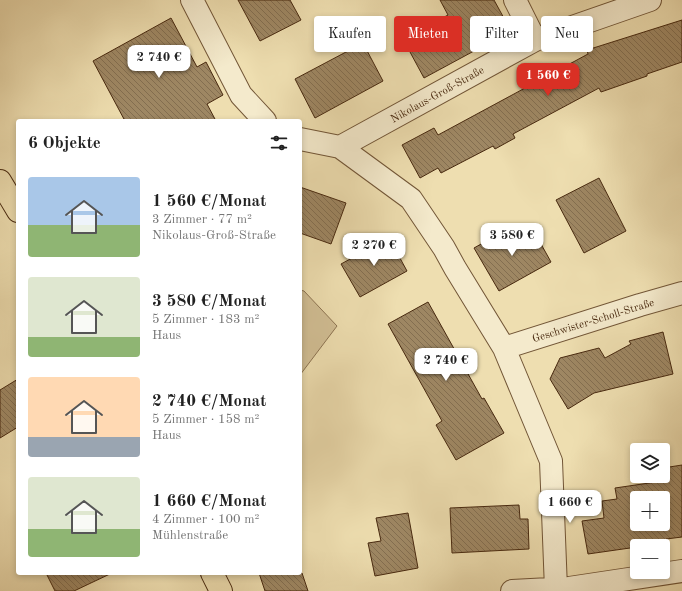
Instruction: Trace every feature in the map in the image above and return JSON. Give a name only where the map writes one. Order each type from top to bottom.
[{"type":"main road","points":[[0,181],[16,208]]},
{"type":"main road","points":[[213,575],[221,591]]},
{"type":"street","points":[[192,0],[241,95],[263,119]]},
{"type":"street","points":[[515,0],[535,40]]},
{"type":"street","name":"Nikolaus-Groß-Straße","points":[[340,147],[535,40],[650,0]]},
{"type":"street","points":[[302,139],[340,147],[411,199],[444,248],[504,348],[551,461],[556,589]]},
{"type":"street","name":"Geschwister-Scholl-Straße","points":[[504,348],[682,293]]},
{"type":"street","points":[[512,591],[556,589],[682,571]]},
{"type":"shaded area","points":[[302,290],[337,326],[302,372]]},
{"type":"building","points":[[238,0],[290,0],[301,20],[260,41]]},
{"type":"building","points":[[440,0],[494,0],[503,16],[470,16],[470,52],[472,52],[424,78],[410,52],[462,52],[462,16],[446,16],[448,15]]},
{"type":"building","points":[[171,18],[197,67],[206,62],[223,95],[207,104],[215,119],[124,119],[93,61]]},
{"type":"building","points":[[682,20],[682,62],[601,92],[599,88],[513,134],[515,138],[495,149],[493,146],[441,173],[438,168],[420,178],[402,145],[434,128],[438,135],[588,54],[588,52],[593,52],[593,48]]},
{"type":"building","points":[[346,52],[368,52],[383,81],[315,118],[295,79]]},
{"type":"building","points":[[599,178],[626,231],[584,253],[556,200]]},
{"type":"building","points":[[302,188],[346,203],[331,244],[302,234]]},
{"type":"building","points":[[531,226],[551,262],[499,291],[474,248],[499,234],[503,241]]},
{"type":"building","points":[[389,238],[407,271],[360,297],[341,264]]},
{"type":"building","points":[[428,302],[482,399],[484,398],[504,433],[456,460],[436,425],[442,421],[388,324]]},
{"type":"building","points":[[663,332],[673,374],[594,393],[568,409],[550,379],[560,358],[599,348],[605,358],[631,344],[629,341]]},
{"type":"building","points":[[16,380],[16,428],[0,438],[0,390]]},
{"type":"building","points":[[682,465],[682,537],[666,539],[630,539],[630,548],[588,554],[582,521],[604,518],[602,501],[617,499],[615,488],[649,483],[670,483],[670,467]]},
{"type":"building","points":[[519,505],[520,519],[528,519],[529,549],[452,553],[450,508]]},
{"type":"building","points":[[408,513],[418,568],[375,576],[368,543],[381,541],[376,518]]},
{"type":"building","points":[[302,573],[308,591],[265,591],[260,575],[302,575]]},
{"type":"building","points":[[47,575],[108,575],[74,591],[55,591]]}]
